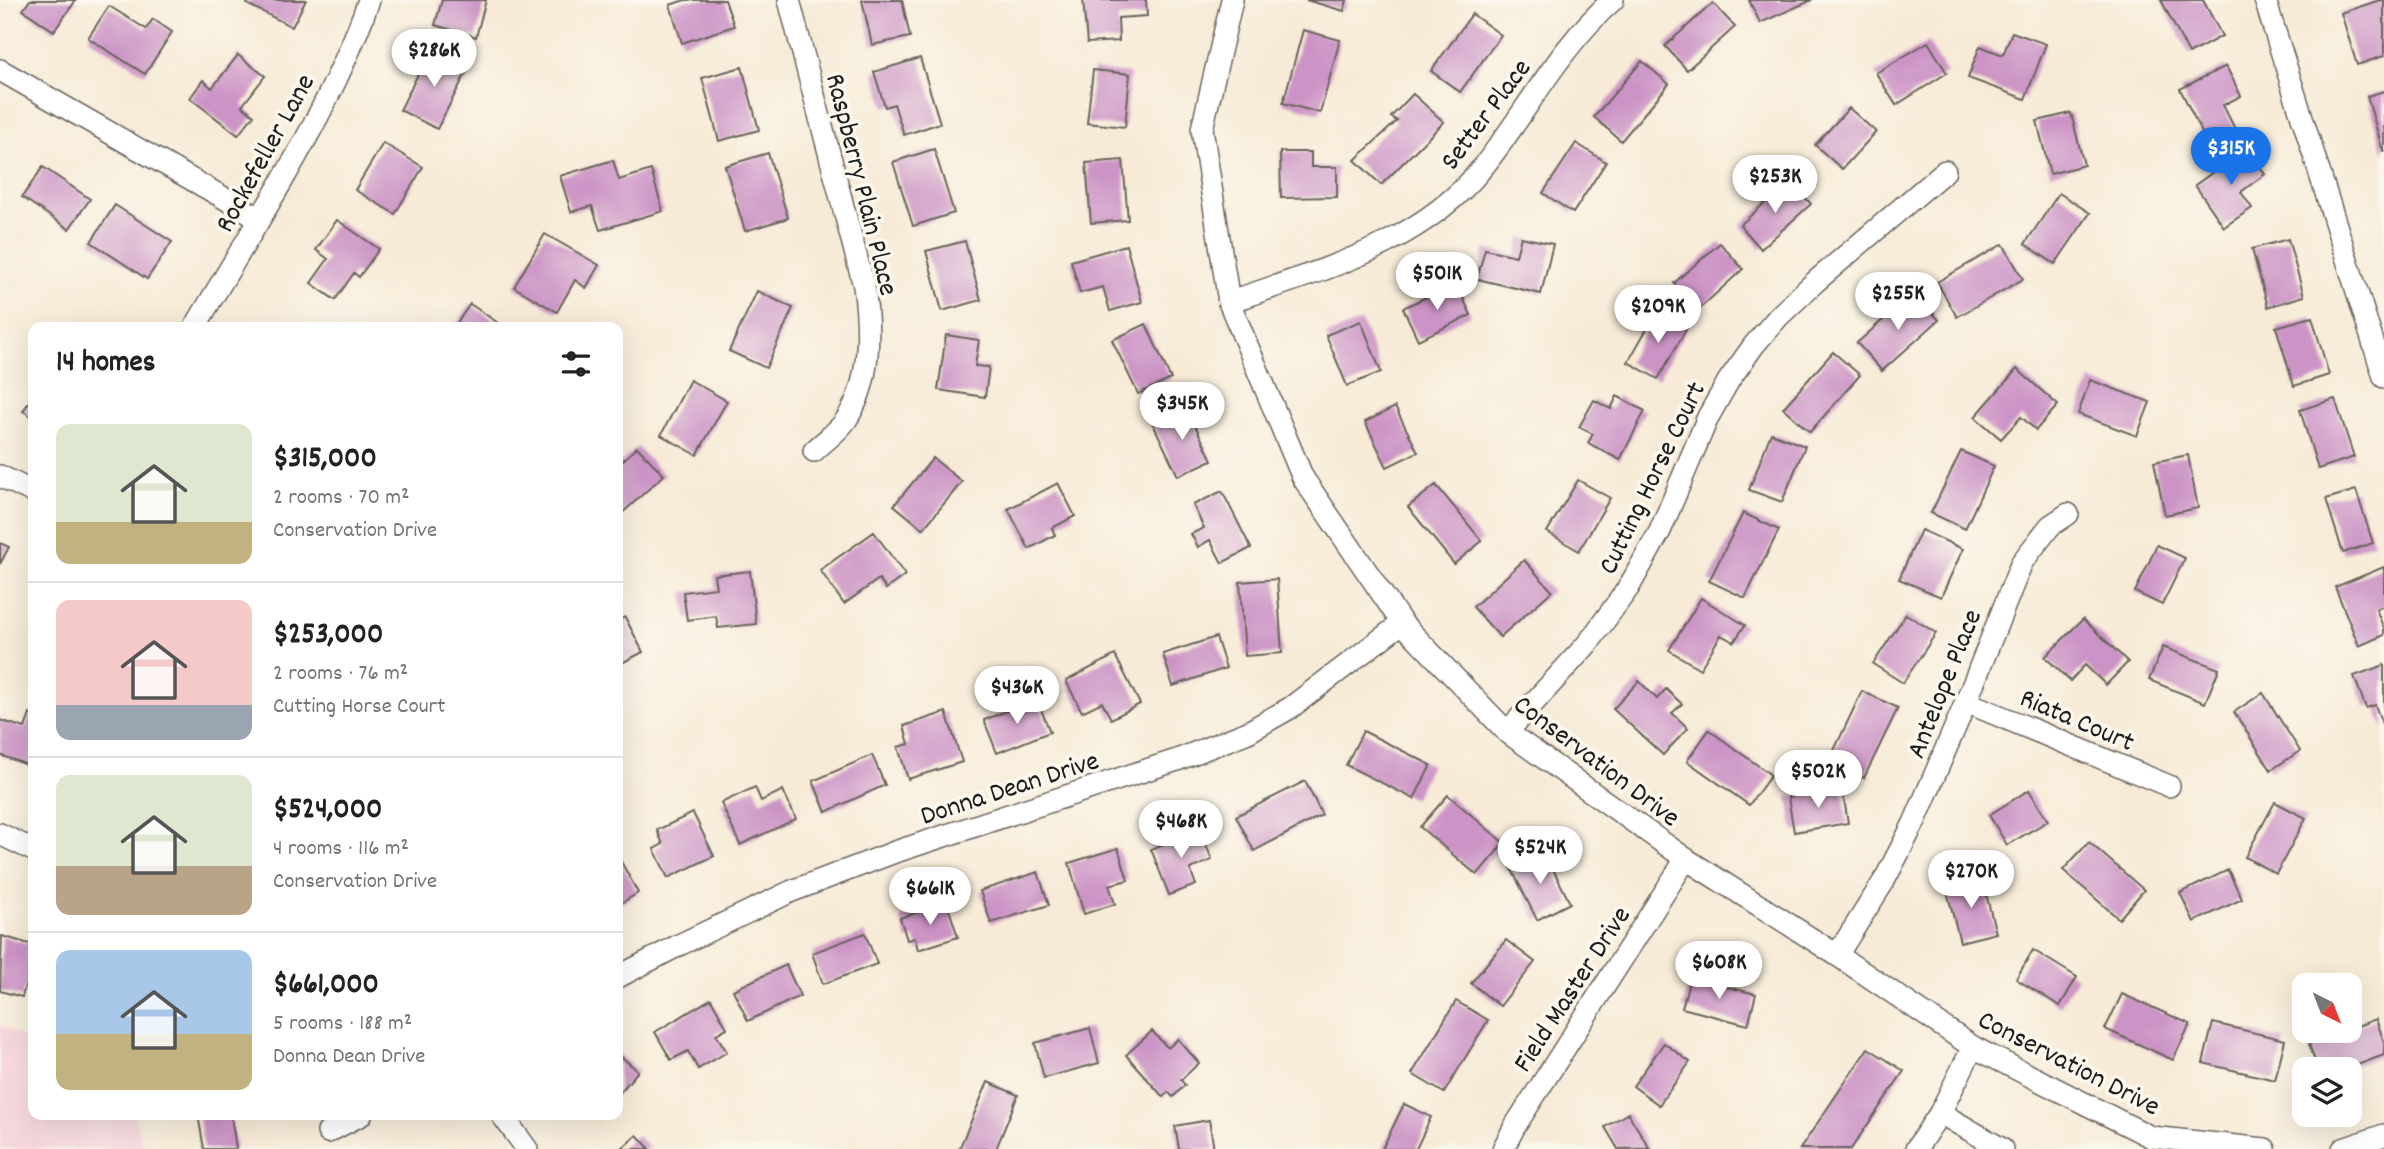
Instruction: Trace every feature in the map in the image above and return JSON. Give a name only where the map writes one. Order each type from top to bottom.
[{"type":"street","name":"Rockefeller Lane","points":[[198,322],[330,94],[357,36],[369,0]]},
{"type":"street","name":"Raspberry Plain Place","points":[[789,0],[864,286],[869,323],[860,392],[845,421],[814,451]]},
{"type":"street","name":"Conservation Drive","points":[[1232,0],[1202,129],[1229,302],[1303,478],[1402,623],[1507,732],[1686,859],[1837,955],[1973,1047],[2151,1137],[2265,1149]]},
{"type":"street","name":"Setter Place","points":[[1229,302],[1372,251],[1437,213],[1463,190],[1483,167],[1553,67],[1613,0]]},
{"type":"street","points":[[2265,0],[2384,377]]},
{"type":"street","points":[[0,70],[259,218]]},
{"type":"street","name":"Cutting Horse Court","points":[[1507,732],[1589,642],[1629,587],[1660,531],[1708,417],[1729,380],[1754,345],[1779,316],[1815,282],[1945,171]]},
{"type":"street","points":[[0,475],[28,489]]},
{"type":"street","name":"Antelope Place","points":[[1837,955],[1890,869],[1914,823],[2022,562],[2050,526],[2068,514]]},
{"type":"street","name":"Donna Dean Drive","points":[[623,974],[678,944],[792,891],[895,852],[1177,760],[1248,732],[1300,701],[1402,623]]},
{"type":"street","name":"Riata Court","points":[[1966,702],[2169,786]]},
{"type":"street","points":[[0,834],[28,848]]},
{"type":"street","name":"Field Master Drive","points":[[1503,1149],[1515,1126],[1686,859]]},
{"type":"street","points":[[1916,1149],[1940,1113],[1973,1047]]},
{"type":"street","points":[[1940,1113],[2001,1149]]},
{"type":"street","points":[[328,1132],[351,1120]]},
{"type":"street","points":[[506,1120],[527,1149]]},
{"type":"street","points":[[2343,1149],[2384,1135]]},
{"type":"shaded area","points":[[0,1025],[28,1040],[28,1120],[135,1120],[144,1149],[0,1149]]},
{"type":"building","points":[[30,0],[76,0],[54,31],[23,10]]},
{"type":"building","points":[[249,0],[306,0],[292,27],[247,4]]},
{"type":"building","points":[[442,0],[486,0],[476,37],[435,25]]},
{"type":"building","points":[[685,0],[725,0],[734,26],[682,43],[670,5]]},
{"type":"building","points":[[862,0],[902,0],[910,37],[872,45]]},
{"type":"building","points":[[1083,0],[1146,0],[1147,16],[1118,18],[1119,41],[1087,43]]},
{"type":"building","points":[[1306,0],[1347,0],[1344,11]]},
{"type":"building","points":[[1749,0],[1812,0],[1760,23]]},
{"type":"building","points":[[2161,0],[2203,0],[2222,36],[2189,54]]},
{"type":"building","points":[[2384,0],[2384,56],[2357,65],[2341,13]]},
{"type":"building","points":[[1713,3],[1735,27],[1687,70],[1665,46]]},
{"type":"building","points":[[109,6],[146,29],[153,19],[172,32],[145,74],[88,38]]},
{"type":"building","points":[[1472,14],[1501,35],[1460,92],[1431,71]]},
{"type":"building","points":[[1303,30],[1340,40],[1320,113],[1283,103]]},
{"type":"building","points":[[2012,32],[2046,44],[2025,99],[1968,78],[1980,46],[2003,55]]},
{"type":"building","points":[[1928,42],[1947,73],[1896,105],[1876,73]]},
{"type":"building","points":[[430,50],[468,69],[437,129],[400,110]]},
{"type":"building","points":[[238,55],[265,76],[242,106],[254,115],[238,135],[190,98],[203,80],[212,88]]},
{"type":"building","points":[[920,58],[940,123],[904,135],[894,104],[885,107],[874,72]]},
{"type":"building","points":[[1642,61],[1669,84],[1621,141],[1594,117]]},
{"type":"building","points":[[2226,66],[2241,96],[2223,105],[2237,133],[2209,147],[2180,89]]},
{"type":"building","points":[[742,67],[759,130],[719,141],[702,78]]},
{"type":"building","points":[[1093,70],[1130,74],[1125,127],[1087,123]]},
{"type":"building","points":[[2384,91],[2384,151],[2383,151],[2367,96]]},
{"type":"building","points":[[1413,94],[1444,122],[1381,185],[1355,160],[1397,121],[1391,117]]},
{"type":"building","points":[[1849,108],[1876,132],[1842,169],[1815,145]]},
{"type":"building","points":[[2071,113],[2084,165],[2050,174],[2037,121]]},
{"type":"building","points":[[383,143],[423,167],[395,214],[355,190]]},
{"type":"building","points":[[1576,143],[1606,162],[1573,213],[1543,193]]},
{"type":"building","points":[[2247,148],[2265,174],[2241,192],[2252,208],[2224,227],[2195,185]]},
{"type":"building","points":[[934,149],[954,213],[913,226],[893,162]]},
{"type":"building","points":[[1280,152],[1311,152],[1311,167],[1337,167],[1337,197],[1281,198]]},
{"type":"building","points":[[768,153],[788,218],[745,231],[725,166]]},
{"type":"building","points":[[613,160],[619,180],[651,170],[663,211],[600,230],[592,206],[571,212],[560,176]]},
{"type":"building","points":[[1123,160],[1128,220],[1091,223],[1086,163]]},
{"type":"building","points":[[43,167],[90,199],[69,229],[22,197]]},
{"type":"building","points":[[1790,181],[1811,204],[1761,249],[1740,225]]},
{"type":"building","points":[[2059,193],[2090,213],[2055,264],[2025,244]]},
{"type":"building","points":[[115,205],[172,242],[147,279],[91,242]]},
{"type":"building","points":[[337,220],[379,249],[359,277],[354,273],[335,300],[311,283],[328,259],[316,250]]},
{"type":"building","points":[[545,234],[599,265],[586,288],[575,280],[557,312],[514,287]]},
{"type":"building","points":[[1521,237],[1553,244],[1541,294],[1477,279],[1485,249],[1516,256]]},
{"type":"building","points":[[2288,239],[2304,296],[2268,307],[2252,249]]},
{"type":"building","points":[[965,241],[981,300],[942,311],[926,251]]},
{"type":"building","points":[[1720,243],[1743,269],[1698,310],[1674,283]]},
{"type":"building","points":[[2003,244],[2023,279],[1957,317],[1937,282]]},
{"type":"building","points":[[1126,245],[1142,302],[1110,311],[1103,287],[1080,293],[1071,261]]},
{"type":"building","points":[[1456,283],[1471,315],[1418,340],[1403,308]]},
{"type":"building","points":[[757,291],[793,308],[766,368],[729,351]]},
{"type":"building","points":[[1914,292],[1939,320],[1882,371],[1857,343]]},
{"type":"building","points":[[470,304],[497,322],[457,322]]},
{"type":"building","points":[[1657,311],[1687,328],[1658,379],[1628,362]]},
{"type":"building","points":[[2312,317],[2329,375],[2294,386],[2276,327]]},
{"type":"building","points":[[1361,321],[1381,372],[1347,386],[1326,335]]},
{"type":"building","points":[[1146,324],[1171,379],[1138,394],[1112,340]]},
{"type":"building","points":[[946,335],[979,340],[975,366],[989,367],[985,397],[938,390]]},
{"type":"building","points":[[1833,352],[1860,375],[1810,432],[1783,408]]},
{"type":"building","points":[[2017,369],[2058,405],[2036,430],[2021,417],[2001,439],[1975,417]]},
{"type":"building","points":[[690,380],[727,401],[697,455],[661,435]]},
{"type":"building","points":[[2090,380],[2150,402],[2137,436],[2078,414]]},
{"type":"building","points":[[1617,396],[1645,411],[1620,460],[1588,443],[1593,434],[1579,427],[1594,400],[1611,409]]},
{"type":"building","points":[[2335,399],[2354,457],[2318,469],[2300,410]]},
{"type":"building","points":[[1186,407],[1212,460],[1178,476],[1153,424]]},
{"type":"building","points":[[1395,407],[1418,452],[1387,467],[1365,422]]},
{"type":"building","points":[[1771,433],[1805,446],[1782,502],[1749,490]]},
{"type":"building","points":[[637,447],[664,475],[623,512],[623,460]]},
{"type":"building","points":[[1961,451],[1994,466],[1965,529],[1931,513]]},
{"type":"building","points":[[2188,455],[2198,508],[2165,515],[2154,462]]},
{"type":"building","points":[[933,458],[962,482],[923,529],[894,505]]},
{"type":"building","points":[[1578,480],[1610,498],[1579,551],[1547,532]]},
{"type":"building","points":[[1058,483],[1075,516],[1052,528],[1055,535],[1029,549],[1008,509]]},
{"type":"building","points":[[1436,485],[1482,541],[1454,564],[1408,507]]},
{"type":"building","points":[[2356,490],[2373,543],[2343,553],[2326,499]]},
{"type":"building","points":[[1222,491],[1251,548],[1222,563],[1210,540],[1198,547],[1191,534],[1204,528],[1193,505]]},
{"type":"building","points":[[1743,513],[1779,530],[1745,598],[1709,581]]},
{"type":"building","points":[[1921,530],[1963,549],[1941,597],[1899,579]]},
{"type":"building","points":[[874,532],[905,575],[886,589],[879,579],[844,604],[820,570]]},
{"type":"building","points":[[0,543],[9,547],[0,564]]},
{"type":"building","points":[[2157,545],[2185,558],[2162,605],[2135,592]]},
{"type":"building","points":[[1524,560],[1552,591],[1500,637],[1473,607]]},
{"type":"building","points":[[2384,567],[2384,606],[2376,609],[2384,635],[2359,646],[2335,587]]},
{"type":"building","points":[[750,571],[756,624],[718,628],[716,616],[687,620],[683,592],[716,588],[714,575]]},
{"type":"building","points":[[1277,579],[1282,653],[1245,656],[1240,582]]},
{"type":"building","points":[[1701,598],[1745,625],[1734,642],[1721,635],[1700,669],[1669,650]]},
{"type":"building","points":[[1906,614],[1936,633],[1903,683],[1873,664]]},
{"type":"building","points":[[625,617],[643,652],[623,662]]},
{"type":"building","points":[[2083,619],[2128,662],[2106,685],[2085,665],[2070,681],[2045,657]]},
{"type":"building","points":[[1216,637],[1226,668],[1173,686],[1163,654]]},
{"type":"building","points":[[2163,647],[2219,669],[2205,703],[2149,680]]},
{"type":"building","points":[[1115,655],[1140,704],[1111,719],[1102,702],[1082,712],[1066,681]]},
{"type":"building","points":[[2384,665],[2384,729],[2375,705],[2366,708],[2354,676]]},
{"type":"building","points":[[1639,681],[1657,699],[1666,689],[1682,704],[1672,713],[1688,728],[1663,755],[1613,709]]},
{"type":"building","points":[[1862,691],[1898,708],[1864,778],[1829,761]]},
{"type":"building","points":[[2263,693],[2300,751],[2271,770],[2234,712]]},
{"type":"building","points":[[1037,699],[1050,732],[997,753],[984,720]]},
{"type":"building","points":[[946,712],[962,762],[908,779],[898,747],[909,744],[904,726]]},
{"type":"building","points":[[0,720],[25,728],[28,720],[28,765],[0,755]]},
{"type":"building","points":[[1709,730],[1771,775],[1749,805],[1687,761]]},
{"type":"building","points":[[1363,731],[1431,765],[1414,799],[1346,765]]},
{"type":"building","points":[[872,755],[885,785],[826,812],[813,781]]},
{"type":"building","points":[[1305,781],[1322,815],[1254,851],[1236,816]]},
{"type":"building","points":[[755,787],[761,801],[783,790],[796,819],[740,845],[721,803]]},
{"type":"building","points":[[1842,787],[1848,823],[1794,832],[1788,797]]},
{"type":"building","points":[[2029,790],[2048,821],[2007,845],[1989,815]]},
{"type":"building","points":[[1448,795],[1504,843],[1477,875],[1420,827]]},
{"type":"building","points":[[2275,802],[2306,818],[2276,874],[2245,857]]},
{"type":"building","points":[[693,813],[714,856],[668,878],[654,849],[663,844],[657,830]]},
{"type":"building","points":[[1200,829],[1212,860],[1190,869],[1196,885],[1169,895],[1151,849]]},
{"type":"building","points":[[2089,842],[2144,890],[2119,919],[2063,870]]},
{"type":"building","points":[[1118,848],[1128,880],[1109,885],[1115,904],[1084,914],[1069,863]]},
{"type":"building","points":[[1544,851],[1570,903],[1537,920],[1511,868]]},
{"type":"building","points":[[623,865],[638,893],[623,902]]},
{"type":"building","points":[[2228,870],[2242,899],[2194,922],[2180,893]]},
{"type":"building","points":[[1038,872],[1049,905],[991,923],[980,891]]},
{"type":"building","points":[[1982,878],[1996,933],[1960,942],[1946,887]]},
{"type":"building","points":[[947,903],[958,937],[918,950],[915,938],[907,940],[900,918]]},
{"type":"building","points":[[865,933],[877,964],[823,984],[812,953]]},
{"type":"building","points":[[2,936],[28,944],[28,987],[25,986],[22,997],[0,991]]},
{"type":"building","points":[[1506,940],[1535,962],[1500,1006],[1471,983]]},
{"type":"building","points":[[2033,950],[2077,977],[2060,1006],[2016,979]]},
{"type":"building","points":[[786,965],[800,996],[748,1021],[733,990]]},
{"type":"building","points":[[1690,978],[1756,994],[1748,1025],[1682,1008]]},
{"type":"building","points":[[2122,994],[2190,1024],[2173,1060],[2105,1029]]},
{"type":"building","points":[[711,999],[727,1028],[716,1034],[727,1052],[698,1069],[688,1051],[671,1060],[655,1032]]},
{"type":"building","points":[[1456,1001],[1488,1020],[1444,1093],[1412,1074]]},
{"type":"building","points":[[2376,1019],[2384,1042],[2384,1055],[2362,1063],[2362,1057],[2314,1057],[2309,1044],[2312,1043],[2362,1043],[2362,1024]]},
{"type":"building","points":[[2213,1023],[2285,1040],[2275,1080],[2203,1063]]},
{"type":"building","points":[[1090,1028],[1099,1063],[1044,1078],[1035,1043]]},
{"type":"building","points":[[1152,1031],[1168,1048],[1178,1039],[1199,1063],[1181,1080],[1185,1085],[1173,1097],[1168,1092],[1163,1097],[1126,1055]]},
{"type":"building","points":[[1664,1043],[1690,1062],[1659,1105],[1633,1086]]},
{"type":"building","points":[[1868,1048],[1904,1071],[1851,1149],[1800,1149]]},
{"type":"building","points":[[623,1058],[638,1071],[623,1089]]},
{"type":"building","points":[[988,1082],[1018,1095],[996,1149],[959,1149]]},
{"type":"building","points":[[1404,1104],[1431,1117],[1416,1149],[1382,1149]]},
{"type":"building","points":[[1628,1113],[1650,1149],[1618,1149],[1605,1127]]},
{"type":"building","points":[[199,1120],[232,1120],[236,1149],[204,1149]]},
{"type":"building","points":[[1209,1120],[1214,1149],[1179,1149],[1175,1126]]},
{"type":"building","points":[[637,1135],[650,1149],[621,1149]]}]
